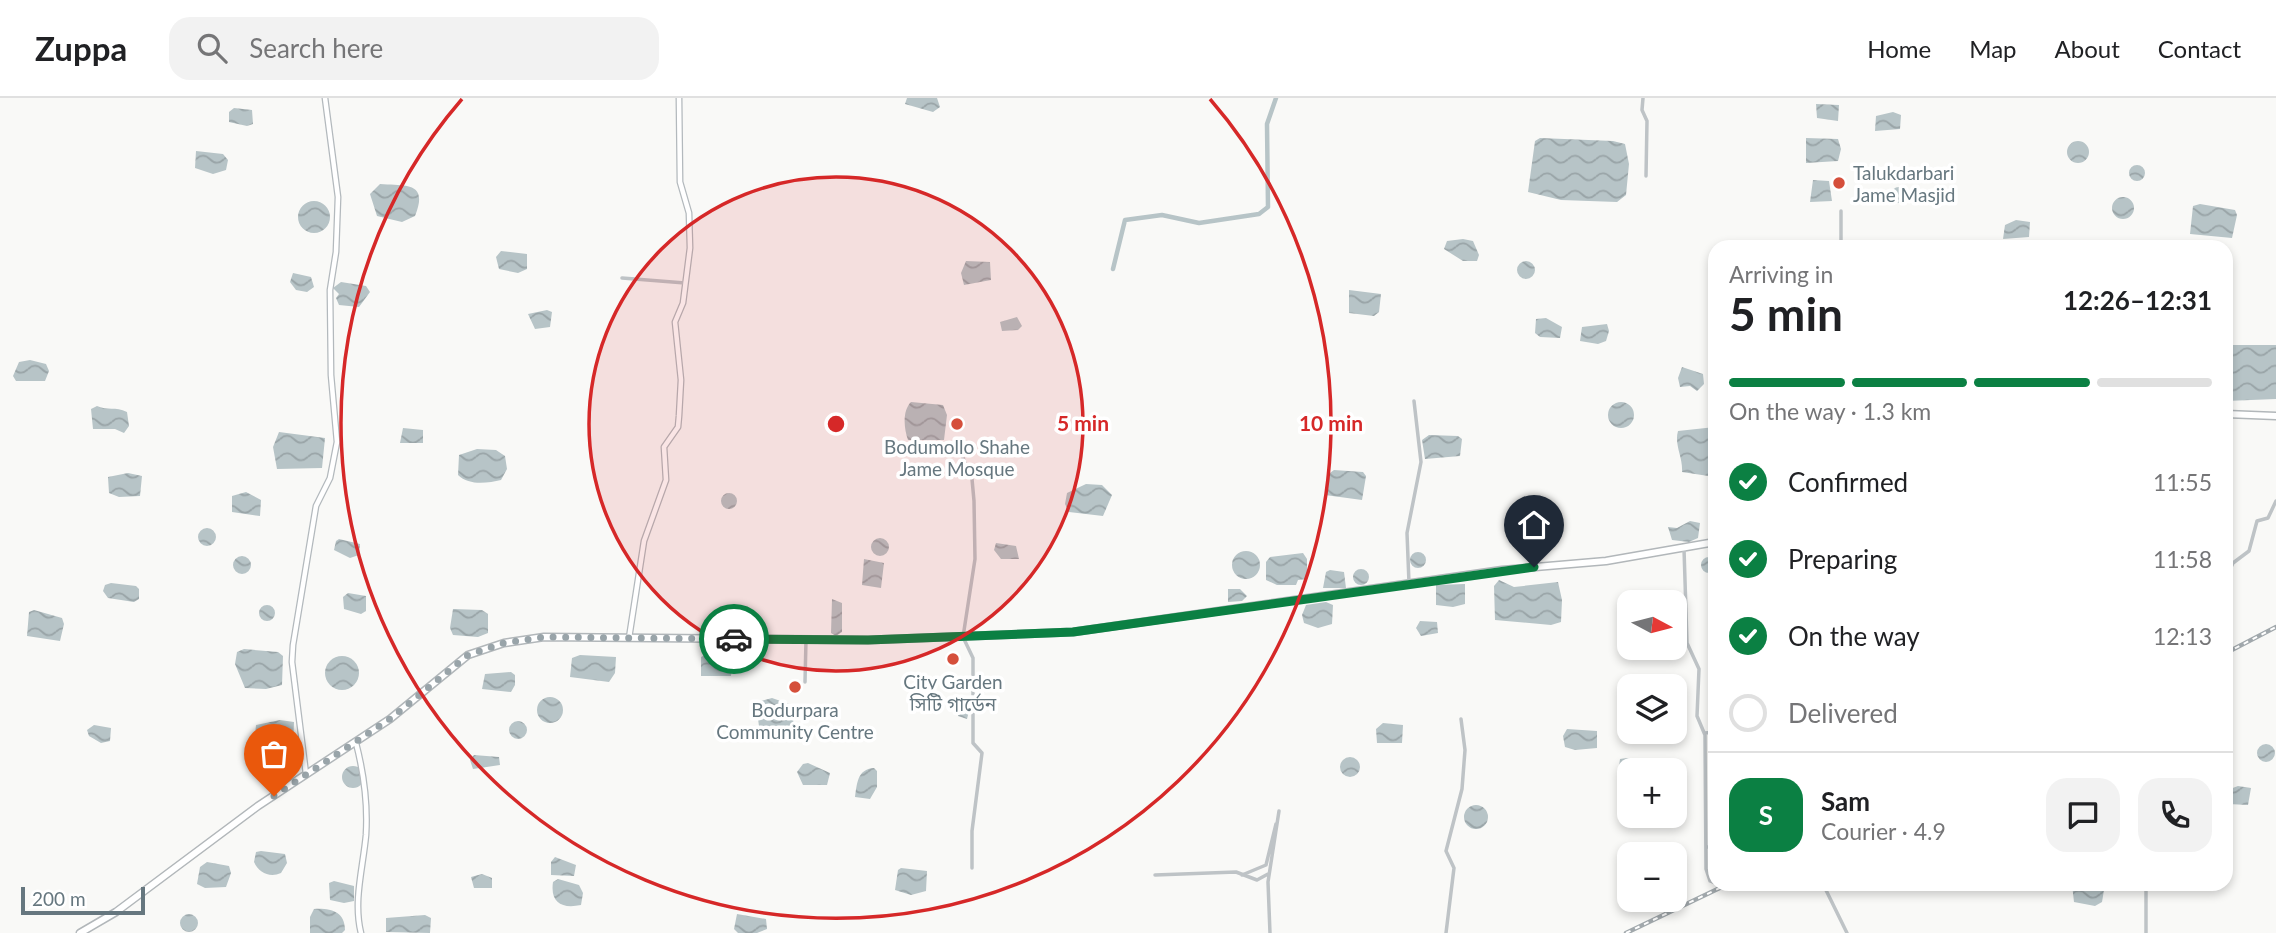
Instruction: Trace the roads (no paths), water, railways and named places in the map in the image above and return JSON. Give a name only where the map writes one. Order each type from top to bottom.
[{"type":"highway","points":[[2233,414],[2276,416]]},
{"type":"highway","points":[[80,933],[116,912],[258,806],[390,719],[468,655],[504,643],[544,637],[806,640],[1073,632],[1502,570],[1606,561],[1708,544]]},
{"type":"street","points":[[306,775],[301,751],[293,645],[316,506],[330,478],[337,442],[330,337],[330,290],[336,252],[338,197],[325,98]]},
{"type":"street","points":[[629,638],[644,541],[666,480],[664,447],[678,427],[681,380],[675,321],[683,303],[690,248],[689,213],[680,182],[679,98]]},
{"type":"street","points":[[1643,98],[1642,110],[1647,121],[1646,176]]},
{"type":"street","points":[[1841,211],[1841,240]]},
{"type":"street","points":[[622,278],[685,283]]},
{"type":"street","points":[[1409,583],[1407,533],[1422,462],[1414,401]]},
{"type":"street","points":[[955,439],[972,479],[976,537],[963,637],[973,658],[973,743],[982,753],[972,831],[972,867]]},
{"type":"street","points":[[2233,563],[2249,551],[2257,521],[2266,519],[2276,501]]},
{"type":"street","points":[[1684,549],[1687,643],[1699,669],[1697,716],[1704,733],[1708,878]]},
{"type":"street","points":[[805,682],[806,640]]},
{"type":"street","points":[[1446,933],[1454,868],[1446,851],[1462,789],[1465,750],[1461,719]]},
{"type":"street","points":[[1704,733],[1708,733]]},
{"type":"street","points":[[356,743],[364,773],[367,802],[356,914],[361,933]]},
{"type":"street","points":[[1270,933],[1269,873],[1279,811]]},
{"type":"street","points":[[1242,875],[1266,864],[1278,817]]},
{"type":"street","points":[[1154,874],[1183,872],[1242,875],[1257,880],[1269,873]]},
{"type":"street","points":[[1826,891],[1847,933]]},
{"type":"street","points":[[2146,891],[2146,933]]},
{"type":"water","points":[[907,98],[937,98],[940,107],[933,112],[905,104]]},
{"type":"water","points":[[1816,104],[1839,105],[1838,121],[1817,118]]},
{"type":"water","points":[[234,108],[252,110],[253,124],[247,126],[229,122],[229,112]]},
{"type":"water","points":[[1893,112],[1901,115],[1900,129],[1875,131],[1876,116]]},
{"type":"water","points":[[1540,138],[1613,141],[1625,144],[1629,164],[1626,195],[1617,202],[1561,200],[1528,192],[1535,141]]},
{"type":"water","points":[[1806,138],[1838,139],[1841,149],[1838,161],[1806,163]]},
{"type":"water","points":[[2078,141],[2086,144],[2089,152],[2086,160],[2078,163],[2070,160],[2067,152],[2070,144]]},
{"type":"water","points":[[196,151],[223,154],[228,160],[226,170],[213,174],[195,168]]},
{"type":"water","points":[[2137,165],[2143,167],[2143,179],[2137,181],[2131,179],[2129,173],[2131,167]]},
{"type":"water","points":[[1813,180],[1829,181],[1832,201],[1810,202]]},
{"type":"water","points":[[380,184],[406,186],[417,191],[419,205],[415,216],[402,222],[377,216],[370,194]]},
{"type":"water","points":[[1899,187],[1905,189],[1905,201],[1899,203],[1893,201],[1891,195],[1893,189]]},
{"type":"water","points":[[2123,197],[2133,204],[2134,208],[2127,218],[2123,219],[2113,212],[2112,208],[2119,198]]},
{"type":"water","points":[[314,201],[325,206],[330,217],[325,228],[314,233],[303,228],[298,217],[303,206]]},
{"type":"water","points":[[2200,204],[2235,210],[2237,215],[2232,238],[2190,234],[2193,206]]},
{"type":"water","points":[[2016,220],[2030,222],[2029,237],[2003,239],[2005,225]]},
{"type":"water","points":[[1447,241],[1473,241],[1479,255],[1477,261],[1463,261],[1444,249]]},
{"type":"water","points":[[501,251],[527,254],[527,269],[518,273],[499,269],[496,257]]},
{"type":"water","points":[[966,261],[990,262],[991,280],[964,285],[961,273]]},
{"type":"water","points":[[1526,261],[1532,264],[1535,270],[1532,276],[1526,279],[1520,276],[1517,270],[1520,264]]},
{"type":"water","points":[[293,273],[311,277],[314,287],[307,292],[296,290],[290,282]]},
{"type":"water","points":[[341,282],[366,286],[370,292],[359,307],[339,305],[336,298],[339,294],[333,288]]},
{"type":"water","points":[[1349,290],[1381,294],[1379,312],[1374,316],[1349,313]]},
{"type":"water","points":[[547,310],[552,312],[550,327],[535,329],[528,314]]},
{"type":"water","points":[[1017,317],[1022,326],[1018,330],[1002,331],[1000,322]]},
{"type":"water","points":[[1546,318],[1562,327],[1560,338],[1540,337],[1535,333],[1536,319]]},
{"type":"water","points":[[1607,324],[1609,331],[1606,341],[1598,344],[1580,341],[1582,327]]},
{"type":"water","points":[[2233,345],[2276,345],[2276,399],[2233,401]]},
{"type":"water","points":[[30,360],[46,364],[49,371],[45,381],[16,381],[13,376],[19,362]]},
{"type":"water","points":[[1682,367],[1703,374],[1704,384],[1697,391],[1690,386],[1680,387],[1678,378]]},
{"type":"water","points":[[911,402],[943,405],[947,415],[944,440],[908,440],[905,420],[906,410]]},
{"type":"water","points":[[1621,402],[1630,406],[1634,415],[1630,424],[1621,428],[1612,424],[1608,415],[1612,406]]},
{"type":"water","points":[[97,406],[127,412],[129,426],[124,433],[115,429],[93,429],[91,409]]},
{"type":"water","points":[[403,428],[423,430],[423,443],[400,443]]},
{"type":"water","points":[[1708,428],[1708,476],[1682,472],[1678,431]]},
{"type":"water","points":[[279,432],[325,438],[322,468],[277,469],[273,447]]},
{"type":"water","points":[[1429,435],[1458,436],[1462,439],[1460,456],[1425,459],[1422,440]]},
{"type":"water","points":[[477,449],[496,450],[505,456],[507,469],[501,480],[473,482],[458,475],[459,455]]},
{"type":"water","points":[[1334,470],[1363,472],[1366,476],[1362,500],[1325,495],[1327,475]]},
{"type":"water","points":[[128,473],[142,476],[140,496],[119,497],[109,493],[108,477]]},
{"type":"water","points":[[1086,484],[1102,485],[1112,495],[1103,516],[1069,512],[1065,504],[1067,493]]},
{"type":"water","points":[[246,492],[261,500],[260,516],[232,512],[232,496]]},
{"type":"water","points":[[726,493],[732,493],[737,501],[735,507],[726,509],[721,504],[721,498]]},
{"type":"water","points":[[1690,521],[1700,523],[1698,538],[1689,542],[1672,540],[1668,527],[1677,528]]},
{"type":"water","points":[[207,528],[215,533],[216,537],[211,545],[207,546],[199,541],[198,537],[203,529]]},
{"type":"water","points":[[880,538],[888,543],[889,547],[884,555],[880,556],[872,551],[871,547],[876,539]]},
{"type":"water","points":[[339,539],[360,544],[359,555],[350,558],[334,550]]},
{"type":"water","points":[[996,543],[1016,546],[1019,559],[1001,559],[994,550]]},
{"type":"water","points":[[1246,551],[1256,555],[1260,565],[1256,575],[1246,579],[1236,575],[1232,565],[1236,555]]},
{"type":"water","points":[[1418,552],[1426,560],[1418,568],[1410,560]]},
{"type":"water","points":[[1303,553],[1307,559],[1307,579],[1298,580],[1296,585],[1277,585],[1266,580],[1266,562],[1270,557]]},
{"type":"water","points":[[242,556],[248,559],[251,565],[248,571],[242,574],[236,571],[233,565],[236,559]]},
{"type":"water","points":[[1708,557],[1708,573],[1701,565]]},
{"type":"water","points":[[864,559],[884,563],[881,588],[862,585]]},
{"type":"water","points":[[1358,569],[1364,569],[1369,577],[1367,583],[1358,585],[1353,580],[1353,574]]},
{"type":"water","points":[[1326,572],[1344,572],[1346,588],[1323,588]]},
{"type":"water","points":[[1499,580],[1514,587],[1558,582],[1562,600],[1561,622],[1551,625],[1495,620],[1494,586]]},
{"type":"water","points":[[111,583],[136,586],[139,589],[139,599],[134,602],[108,598],[103,591],[105,585]]},
{"type":"water","points":[[1465,584],[1465,604],[1453,607],[1436,605],[1436,585]]},
{"type":"water","points":[[1228,589],[1240,589],[1247,596],[1242,601],[1228,602]]},
{"type":"water","points":[[348,593],[366,596],[366,611],[361,614],[344,609],[343,597]]},
{"type":"water","points":[[832,599],[842,603],[842,632],[836,636],[831,633]]},
{"type":"water","points":[[1326,602],[1333,605],[1332,624],[1318,628],[1304,623],[1302,615],[1306,605]]},
{"type":"water","points":[[267,605],[273,607],[273,619],[267,621],[261,619],[259,613],[261,607]]},
{"type":"water","points":[[453,609],[482,610],[488,614],[488,633],[478,637],[453,635],[450,628]]},
{"type":"water","points":[[34,610],[62,618],[64,624],[60,641],[27,636],[29,612]]},
{"type":"water","points":[[1420,621],[1437,622],[1438,633],[1421,636],[1416,628]]},
{"type":"water","points":[[244,649],[278,652],[283,656],[282,685],[266,689],[245,688],[235,664],[237,652]]},
{"type":"water","points":[[580,655],[616,657],[615,673],[609,682],[570,677],[572,658]]},
{"type":"water","points":[[705,655],[733,659],[731,676],[701,676],[701,657]]},
{"type":"water","points":[[342,656],[354,661],[359,673],[354,685],[342,690],[330,685],[325,673],[330,661]]},
{"type":"water","points":[[511,672],[515,675],[515,685],[511,692],[482,689],[485,674]]},
{"type":"water","points":[[550,697],[559,701],[563,710],[559,719],[550,723],[541,719],[537,710],[541,701]]},
{"type":"water","points":[[772,698],[792,705],[794,729],[790,733],[760,734],[757,711],[761,701]]},
{"type":"water","points":[[961,698],[971,703],[967,719],[958,716]]},
{"type":"water","points":[[280,720],[294,722],[293,748],[277,754],[264,753],[257,743],[256,725]]},
{"type":"water","points":[[518,721],[524,724],[527,730],[524,736],[518,739],[512,736],[509,730],[512,724]]},
{"type":"water","points":[[1383,723],[1403,725],[1402,743],[1377,743],[1376,729]]},
{"type":"water","points":[[94,725],[111,728],[110,741],[101,743],[89,736],[87,730]]},
{"type":"water","points":[[1567,729],[1597,731],[1597,748],[1575,750],[1565,747],[1563,736]]},
{"type":"water","points":[[2262,744],[2270,744],[2275,753],[2273,760],[2262,762],[2257,757],[2257,749]]},
{"type":"water","points":[[474,755],[499,757],[500,765],[473,769],[470,760]]},
{"type":"water","points":[[1350,757],[1357,760],[1360,767],[1357,774],[1350,777],[1343,774],[1340,767],[1343,760]]},
{"type":"water","points":[[808,763],[830,773],[827,785],[803,785],[797,772],[803,764]]},
{"type":"water","points":[[353,766],[361,769],[364,777],[361,785],[353,788],[345,785],[342,777],[345,769]]},
{"type":"water","points":[[874,768],[877,771],[877,787],[870,799],[855,797],[861,774]]},
{"type":"water","points":[[2233,788],[2251,788],[2248,805],[2233,804]]},
{"type":"water","points":[[1476,805],[1485,808],[1488,817],[1485,826],[1476,829],[1467,826],[1464,817],[1467,808]]},
{"type":"water","points":[[256,852],[285,854],[287,863],[281,873],[269,875],[259,869],[254,862]]},
{"type":"water","points":[[555,857],[576,865],[574,876],[551,875],[551,862]]},
{"type":"water","points":[[207,862],[229,866],[231,873],[226,887],[205,888],[197,884],[200,867]]},
{"type":"water","points":[[901,868],[927,871],[926,891],[911,895],[895,890],[898,870]]},
{"type":"water","points":[[482,874],[492,878],[492,888],[474,888],[471,877]]},
{"type":"water","points":[[558,879],[579,885],[583,893],[581,905],[563,905],[556,900],[553,895],[553,882]]},
{"type":"water","points":[[334,881],[354,886],[354,901],[344,903],[330,900],[329,883]]},
{"type":"water","points":[[2073,891],[2104,891],[2102,902],[2095,906],[2074,902]]},
{"type":"water","points":[[314,909],[336,912],[342,919],[345,930],[342,933],[310,933],[310,917]]},
{"type":"water","points":[[189,914],[195,917],[198,923],[195,929],[189,932],[183,929],[180,923],[183,917]]},
{"type":"water","points":[[737,914],[766,919],[767,929],[757,933],[738,933],[734,929]]},
{"type":"water","points":[[425,915],[431,918],[430,933],[386,932],[386,918]]},
{"type":"waterway","points":[[1113,269],[1125,220],[1162,215],[1199,223],[1259,214],[1268,207],[1267,124],[1276,98]]},
{"type":"railway","points":[[2233,649],[2276,627]]},
{"type":"railway","points":[[1626,933],[1713,891]]},
{"type":"place","name":"Talukdarbari Jame Masjid","points":[[1839,183]]},
{"type":"place","name":"Bodumollo Shahe Jame Mosque","points":[[957,424]]},
{"type":"place","name":"City Garden সিটি গার্ডেন","points":[[953,659]]},
{"type":"place","name":"Bodurpara Community Centre","points":[[795,687]]}]
